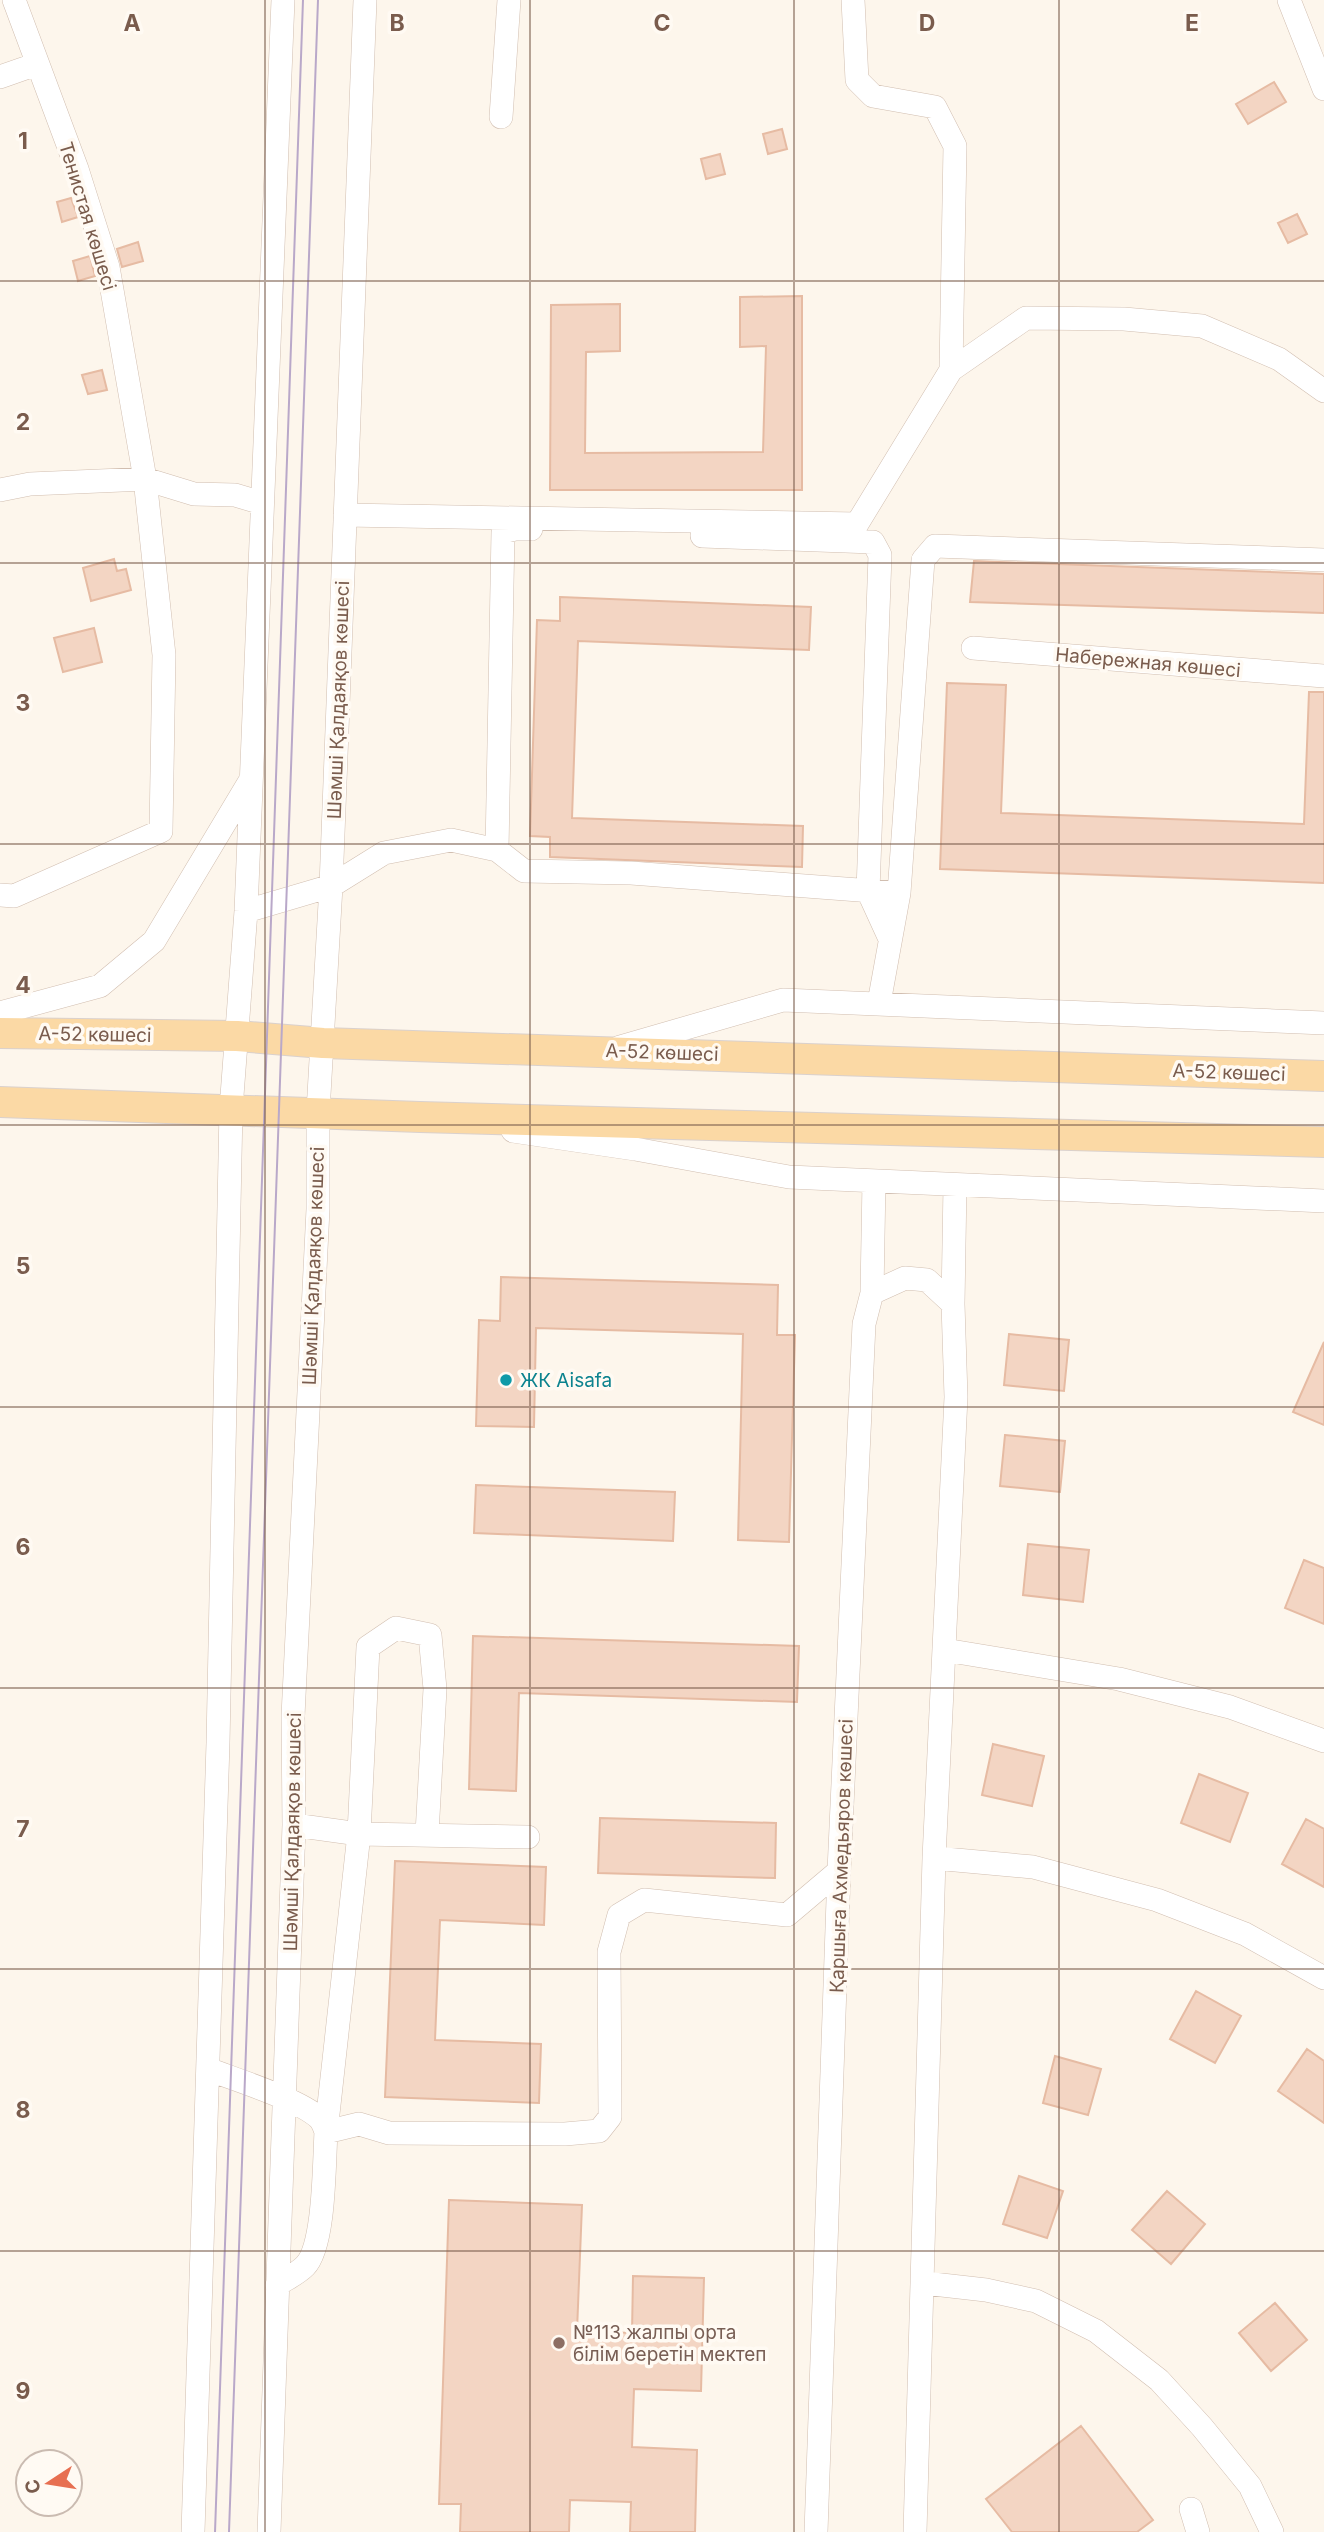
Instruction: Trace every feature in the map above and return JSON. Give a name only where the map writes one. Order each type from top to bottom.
[{"type":"main road","name":"А-52 көшесі","points":[[0,1033],[237,1036],[323,1043],[1324,1076]]},
{"type":"main road","points":[[0,1102],[420,1117],[1324,1142]]},
{"type":"street","name":"Тенистая көшесі","points":[[0,895],[14,896],[161,831],[164,655],[145,479],[108,267],[77,169],[13,0]]},
{"type":"street","points":[[193,2532],[218,1743],[231,1109],[246,911],[283,0]]},
{"type":"street","name":"Шәмші Қалдаяқов көшесі","points":[[269,2532],[294,1825],[293,1716],[318,1209],[318,1112],[331,886],[365,0]]},
{"type":"street","points":[[501,117],[509,0]]},
{"type":"street","points":[[853,0],[857,80],[873,96],[935,107],[955,146],[951,370]]},
{"type":"street","points":[[1289,0],[1324,89]]},
{"type":"street","points":[[0,77],[37,64]]},
{"type":"street","points":[[345,515],[857,524],[951,370],[1026,318],[1124,319],[1202,326],[1279,359],[1324,391]]},
{"type":"street","points":[[0,490],[30,484],[145,479],[194,494],[235,495],[262,503]]},
{"type":"street","points":[[497,850],[503,532],[515,529],[873,542],[880,555],[868,891],[890,939]]},
{"type":"street","points":[[879,1003],[898,892],[922,560],[935,546],[1324,560]]},
{"type":"street","name":"Набережная көшесі","points":[[973,648],[1324,676]]},
{"type":"street","points":[[0,1013],[100,986],[154,941],[252,778]]},
{"type":"street","points":[[246,911],[331,886],[384,853],[451,840],[497,850],[524,870],[631,873],[898,892]]},
{"type":"street","points":[[607,1051],[783,1000],[1324,1023]]},
{"type":"street","points":[[420,1117],[635,1149],[789,1177],[1324,1201]]},
{"type":"street","name":"Қаршыға Ахмедьяров көшесі","points":[[816,2532],[839,1871],[864,1324],[872,1293],[874,1181]]},
{"type":"street","points":[[915,2532],[934,1858],[956,1397],[953,1304],[955,1185]]},
{"type":"street","points":[[872,1293],[905,1278],[927,1280],[953,1304]]},
{"type":"street","points":[[277,2285],[304,2268],[312,2257],[318,2235],[326,2132],[359,1834],[368,1647],[396,1628],[430,1635],[435,1689],[427,1834]]},
{"type":"street","points":[[945,1650],[1119,1679],[1230,1707],[1324,1741]]},
{"type":"street","points":[[294,1825],[359,1834],[528,1837]]},
{"type":"street","points":[[934,1858],[1033,1867],[1157,1900],[1245,1934],[1324,1978]]},
{"type":"street","points":[[326,2132],[359,2124],[389,2133],[565,2134],[599,2131],[610,2117],[609,1952],[619,1915],[644,1900],[787,1915],[839,1871]]},
{"type":"street","points":[[208,2069],[284,2099],[316,2115],[323,2122],[326,2132]]},
{"type":"street","points":[[924,2283],[986,2290],[1036,2301],[1096,2330],[1159,2380],[1202,2427],[1250,2486],[1272,2532]]},
{"type":"street","points":[[1191,2509],[1198,2532]]},
{"type":"building","points":[[1274,82],[1286,102],[1248,124],[1236,104]]},
{"type":"building","points":[[782,129],[787,149],[768,154],[763,134]]},
{"type":"building","points":[[720,154],[725,174],[706,179],[701,159]]},
{"type":"building","points":[[71,198],[78,217],[62,222],[57,202]]},
{"type":"building","points":[[1297,214],[1307,234],[1288,243],[1278,223]]},
{"type":"building","points":[[138,242],[143,261],[122,267],[117,249]]},
{"type":"building","points":[[90,256],[95,276],[78,281],[73,261]]},
{"type":"building","points":[[802,296],[802,490],[550,490],[551,305],[620,304],[620,351],[586,352],[585,453],[763,452],[766,346],[740,347],[740,297]]},
{"type":"building","points":[[102,370],[107,390],[88,394],[82,375]]},
{"type":"building","points":[[114,559],[117,571],[126,569],[131,590],[91,601],[83,568]]},
{"type":"building","points":[[974,561],[1324,574],[1324,613],[970,602]]},
{"type":"building","points":[[560,597],[811,607],[809,650],[578,641],[572,818],[803,826],[802,867],[550,857],[550,837],[530,836],[537,620],[560,621]]},
{"type":"building","points":[[94,628],[102,662],[63,672],[54,638]]},
{"type":"building","points":[[947,683],[1006,685],[1001,813],[1304,824],[1309,692],[1324,692],[1324,883],[940,869]]},
{"type":"building","name":"ЖК Aisafa","points":[[501,1277],[778,1285],[777,1335],[795,1335],[789,1542],[738,1540],[743,1334],[536,1328],[534,1427],[476,1426],[479,1320],[500,1321]]},
{"type":"building","points":[[1009,1334],[1069,1340],[1064,1391],[1004,1385]]},
{"type":"building","points":[[1324,1342],[1324,1425],[1293,1412]]},
{"type":"building","points":[[1005,1435],[1065,1441],[1060,1492],[1000,1486]]},
{"type":"building","points":[[476,1485],[675,1492],[673,1541],[474,1533]]},
{"type":"building","points":[[1028,1544],[1089,1550],[1083,1602],[1023,1595]]},
{"type":"building","points":[[1304,1560],[1324,1568],[1324,1624],[1285,1608]]},
{"type":"building","points":[[473,1636],[799,1646],[797,1702],[519,1693],[516,1791],[469,1789]]},
{"type":"building","points":[[993,1744],[1044,1756],[1032,1806],[982,1795]]},
{"type":"building","points":[[1199,1774],[1248,1793],[1230,1842],[1181,1823]]},
{"type":"building","points":[[600,1818],[776,1823],[775,1878],[598,1873]]},
{"type":"building","points":[[1306,1819],[1324,1829],[1324,1887],[1282,1864]]},
{"type":"building","points":[[395,1861],[546,1867],[544,1925],[440,1920],[435,2040],[541,2044],[539,2103],[385,2097]]},
{"type":"building","points":[[1196,1991],[1241,2016],[1215,2063],[1170,2039]]},
{"type":"building","points":[[1307,2049],[1324,2061],[1324,2123],[1278,2091]]},
{"type":"building","points":[[1055,2056],[1101,2069],[1088,2115],[1043,2103]]},
{"type":"building","points":[[1019,2176],[1063,2191],[1047,2238],[1003,2224]]},
{"type":"building","points":[[1167,2191],[1205,2224],[1171,2264],[1132,2230]]},
{"type":"building","points":[[449,2200],[582,2205],[577,2331],[632,2333],[633,2276],[704,2278],[701,2391],[634,2389],[632,2447],[697,2450],[695,2532],[630,2532],[631,2502],[570,2500],[569,2532],[460,2532],[461,2504],[439,2504]]},
{"type":"building","points":[[1275,2303],[1307,2340],[1271,2371],[1239,2333]]},
{"type":"building","points":[[1081,2426],[1153,2520],[1137,2532],[1012,2532],[986,2499]]},
{"type":"tram line","points":[[215,2532],[303,0]]},
{"type":"tram line","points":[[229,2532],[318,0]]},
{"type":"place","name":"ЖК Aisafa","points":[[506,1380]]},
{"type":"place","name":"№113 жалпы орта білім беретін мектеп","points":[[559,2343]]}]
